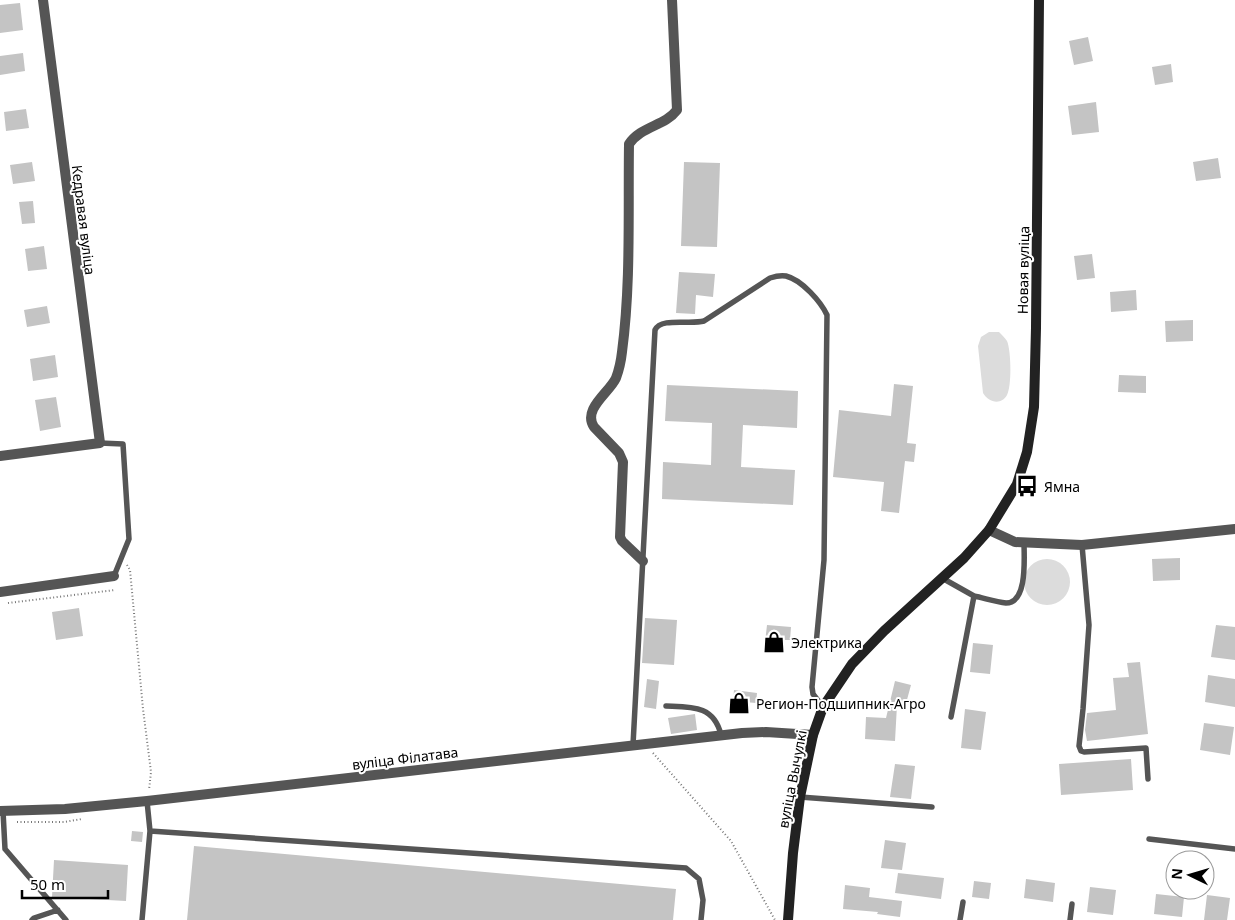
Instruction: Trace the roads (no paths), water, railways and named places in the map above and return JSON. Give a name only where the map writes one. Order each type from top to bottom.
[{"type":"street","name":"Кедравая вуліца","points":[[43,0],[100,443]]},
{"type":"street","points":[[643,561],[620,537],[623,462],[619,452],[594,427],[591,417],[596,404],[616,379],[621,362],[626,323],[630,144],[640,132],[672,116],[677,110],[672,0]]},
{"type":"street","name":"Новая вуліца","points":[[989,530],[1018,484],[1027,452],[1034,407],[1039,0]]},
{"type":"street","points":[[0,456],[100,443]]},
{"type":"street","points":[[989,530],[1015,542],[1082,545],[1235,529]]},
{"type":"street","name":"вуліца Вычулкі","points":[[788,920],[793,853],[800,797],[813,735],[823,707],[852,664],[884,631],[964,558],[989,530]]},
{"type":"street","points":[[0,592],[114,576]]},
{"type":"street","name":"вуліца Філатава","points":[[2,811],[56,809],[147,801],[722,735],[766,732],[813,735]]},
{"type":"lane","points":[[633,745],[655,330],[657,325],[663,323],[696,323],[704,321],[770,278],[778,276],[787,276],[795,280],[821,303],[827,315],[824,560],[812,687],[814,694],[823,707]]},
{"type":"lane","points":[[100,443],[123,444],[128,538],[114,576]]},
{"type":"lane","points":[[942,578],[974,596],[1006,603],[1013,601],[1019,594],[1022,585],[1024,542]]},
{"type":"lane","points":[[1082,545],[1089,625],[1080,751],[1146,748],[1148,779]]},
{"type":"lane","points":[[951,717],[974,596]]},
{"type":"lane","points":[[666,706],[702,709],[718,724],[722,735]]},
{"type":"lane","points":[[800,797],[932,807]]},
{"type":"lane","points":[[142,920],[150,831],[147,801]]},
{"type":"lane","points":[[2,811],[2,849],[66,920]]},
{"type":"lane","points":[[150,831],[686,868],[699,879],[703,900],[701,920]]},
{"type":"lane","points":[[1149,839],[1235,848]]},
{"type":"lane","points":[[960,920],[963,902]]},
{"type":"lane","points":[[1070,920],[1072,904]]},
{"type":"lane","points":[[32,920],[58,910]]},
{"type":"place","name":"Ямна","points":[[1027,486]]},
{"type":"place","name":"Электрика","points":[[774,642]]},
{"type":"place","name":"Регион-Подшипник-Агро","points":[[739,703]]}]
